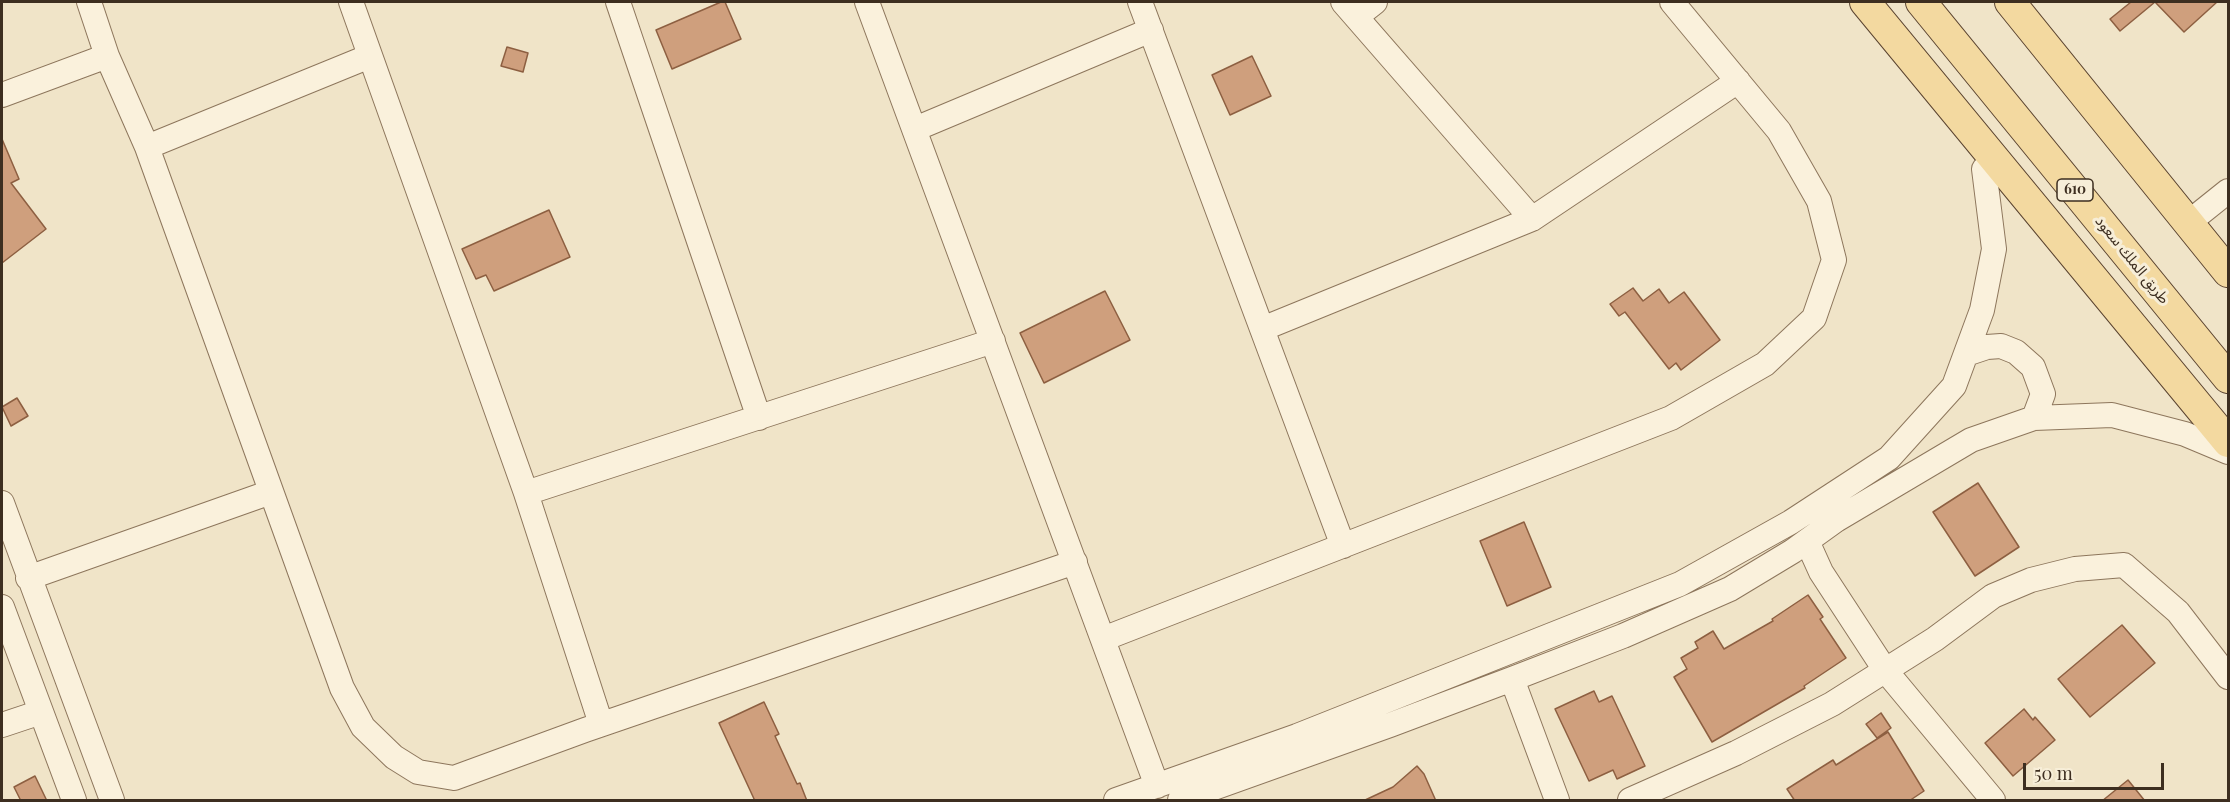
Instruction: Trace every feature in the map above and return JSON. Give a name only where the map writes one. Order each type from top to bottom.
[{"type":"main road","points":[[1865,2],[2229,442]]},
{"type":"main road","name":"طريق الملك سعود","points":[[1922,2],[2229,378]]},
{"type":"main road","points":[[2010,2],[2229,272]]},
{"type":"street","points":[[89,2],[107,56],[147,147],[342,688],[363,727],[394,757],[418,772],[454,778],[601,724],[1075,562]]},
{"type":"street","points":[[351,2],[526,493],[601,724]]},
{"type":"street","points":[[618,2],[759,418]]},
{"type":"street","points":[[867,2],[1158,786]]},
{"type":"street","points":[[1140,2],[1343,546]]},
{"type":"street","points":[[1375,2],[1350,9],[1532,219]]},
{"type":"street","points":[[1103,639],[1671,418],[1766,364],[1814,318],[1834,260],[1820,201],[1779,131],[1672,2]]},
{"type":"street","points":[[915,129],[1151,30]]},
{"type":"street","points":[[2,95],[107,56]]},
{"type":"street","points":[[147,147],[370,56]]},
{"type":"street","points":[[1262,330],[1532,219],[1738,81]]},
{"type":"street","points":[[1116,801],[1297,736],[1680,584],[1791,522],[1889,458],[1954,386],[1982,310],[1994,249],[1984,169]]},
{"type":"street","points":[[2188,223],[2229,191]]},
{"type":"street","points":[[526,493],[993,341]]},
{"type":"street","points":[[1966,354],[1986,347],[2001,346],[2016,352],[2033,368],[2043,394],[2034,418]]},
{"type":"street","points":[[1180,801],[1512,679],[1623,636],[1730,589],[1836,520],[1971,440],[2034,418],[2112,415],[2186,434],[2229,452]]},
{"type":"street","points":[[28,578],[271,492]]},
{"type":"street","points":[[2,503],[112,801]]},
{"type":"street","points":[[1807,541],[1821,572],[1886,670],[1993,801]]},
{"type":"street","points":[[1630,801],[1736,753],[1813,714],[1935,639],[1993,596],[2031,580],[2075,569],[2124,565],[2178,612],[2229,676]]},
{"type":"street","points":[[2,608],[74,801]]},
{"type":"street","points":[[1512,679],[1557,801]]},
{"type":"street","points":[[2,725],[41,712]]},
{"type":"building","points":[[725,2],[741,39],[672,69],[656,30]]},
{"type":"building","points":[[2131,2],[2155,2],[2120,31],[2110,19]]},
{"type":"building","points":[[2155,2],[2217,2],[2184,32]]},
{"type":"building","points":[[507,47],[528,53],[523,72],[501,66]]},
{"type":"building","points":[[1252,56],[1271,96],[1230,115],[1212,75]]},
{"type":"building","points":[[2,139],[19,179],[11,183],[46,229],[2,263]]},
{"type":"building","points":[[549,210],[570,257],[494,291],[486,275],[476,279],[462,249]]},
{"type":"building","points":[[1633,288],[1643,301],[1659,289],[1669,303],[1684,292],[1720,340],[1681,370],[1676,363],[1669,369],[1625,312],[1619,316],[1610,304]]},
{"type":"building","points":[[1105,291],[1130,340],[1044,383],[1020,333]]},
{"type":"building","points":[[17,398],[28,416],[11,426],[2,407]]},
{"type":"building","points":[[1978,483],[2019,547],[1975,576],[1933,512]]},
{"type":"building","points":[[1524,522],[1551,587],[1507,606],[1480,541]]},
{"type":"building","points":[[1808,595],[1823,617],[1820,619],[1846,658],[1804,686],[1805,688],[1712,742],[1674,677],[1687,669],[1681,658],[1698,648],[1695,642],[1713,631],[1724,649],[1773,621],[1772,619]]},
{"type":"building","points":[[2122,625],[2155,663],[2090,717],[2058,679]]},
{"type":"building","points":[[1594,691],[1599,702],[1612,696],[1645,766],[1617,779],[1613,770],[1589,781],[1555,709]]},
{"type":"building","points":[[764,702],[779,734],[775,736],[807,801],[755,801],[719,723]]},
{"type":"building","points":[[2024,709],[2033,720],[2035,717],[2055,740],[2013,776],[1985,743]]},
{"type":"building","points":[[1881,713],[1891,728],[1877,738],[1866,724]]},
{"type":"building","points":[[1888,732],[1924,791],[1909,801],[1795,801],[1787,789],[1833,760],[1836,765]]},
{"type":"building","points":[[1417,766],[1424,774],[1436,801],[1363,801],[1393,787]]},
{"type":"building","points":[[35,776],[47,801],[21,801],[14,787]]},
{"type":"building","points":[[2128,780],[2145,801],[2102,801]]}]
